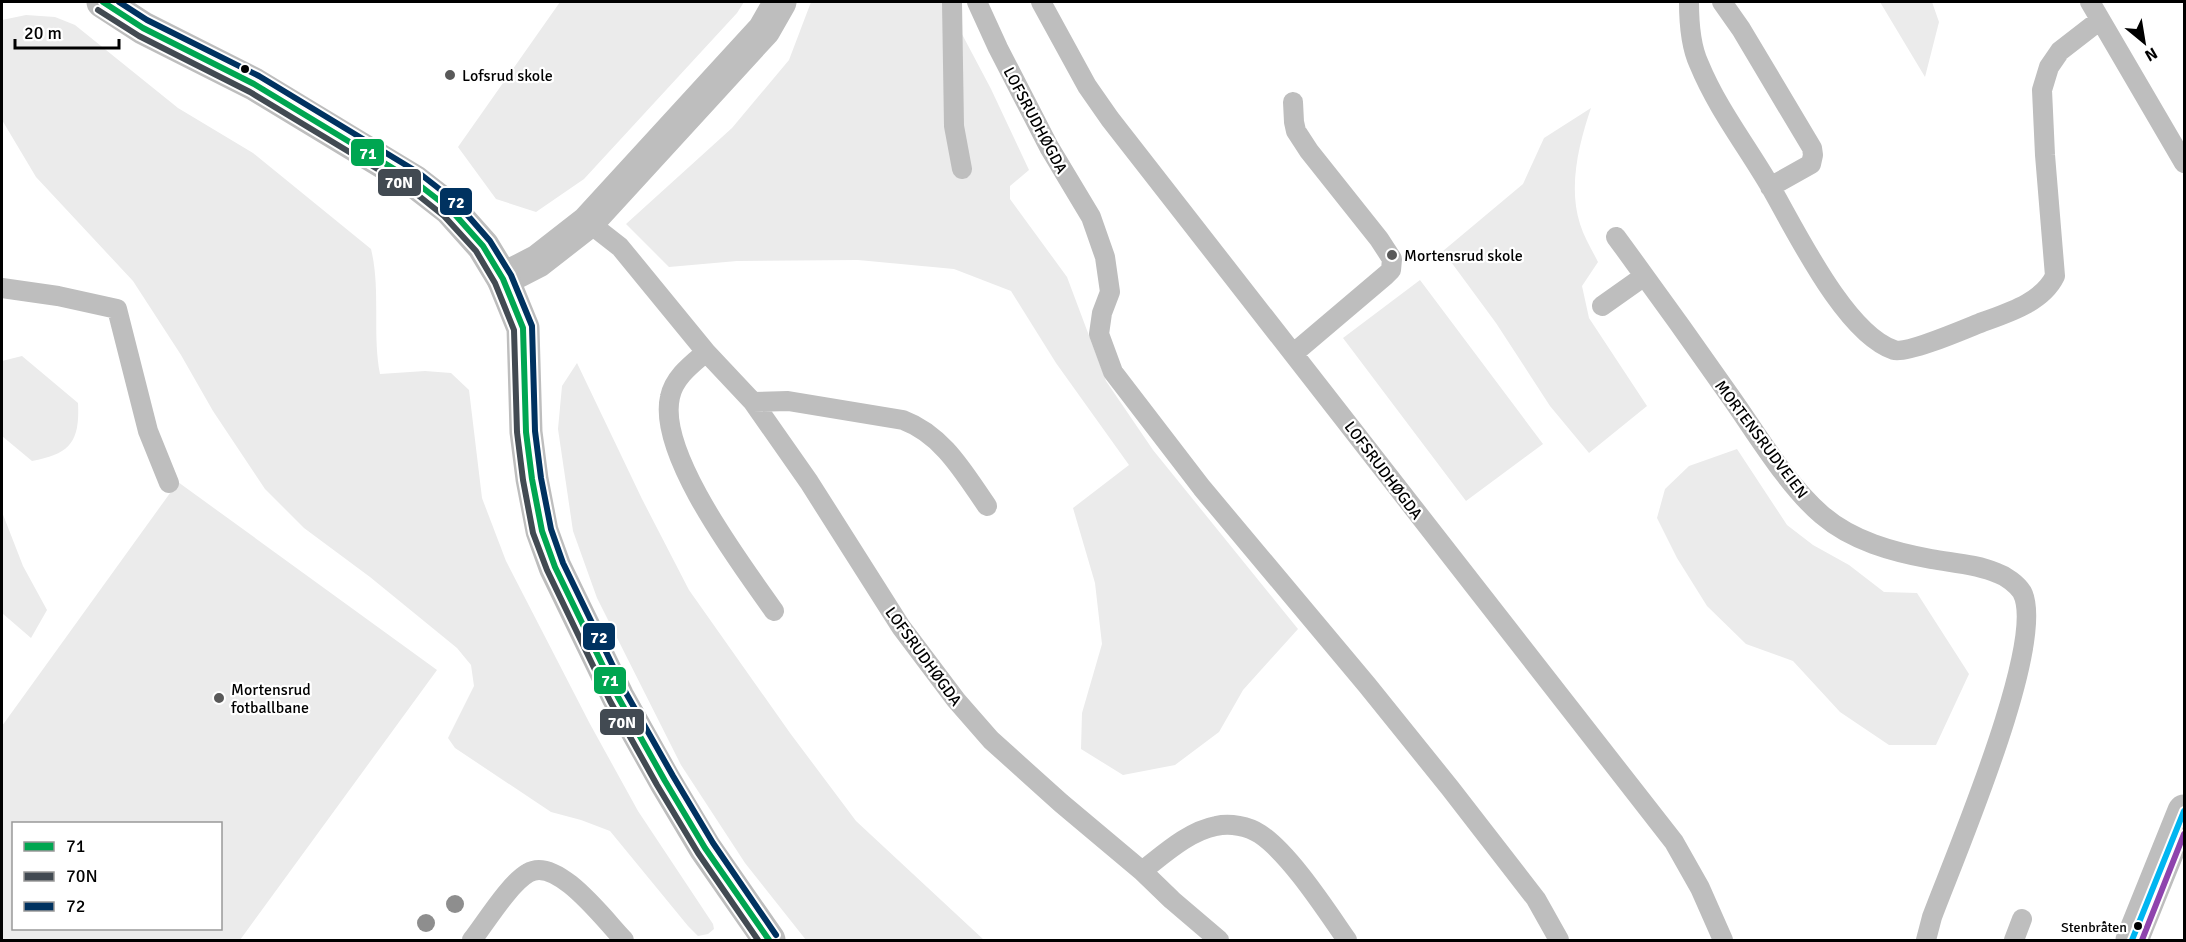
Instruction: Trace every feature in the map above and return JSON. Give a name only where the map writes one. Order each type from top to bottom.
[{"type":"street","points":[[103,2],[144,28],[254,84],[414,181],[450,209],[483,246],[503,279],[523,328],[526,432],[532,479],[542,531],[555,567],[618,697],[665,781],[705,848],[769,940]]},
{"type":"street","points":[[503,279],[538,261],[588,222],[764,30],[780,2]]},
{"type":"street","points":[[2132,940],[2184,811]]},
{"type":"lane","points":[[952,2],[954,126],[962,169]]},
{"type":"lane","name":"LOFSRUDHØGDA","points":[[976,2],[1049,147],[1091,217],[1105,257],[1110,292],[1102,313],[1099,334],[1113,372],[1216,506],[1367,685],[1450,788],[1536,899],[1559,940]]},
{"type":"lane","name":"LOFSRUDHØGDA","points":[[1041,2],[1059,38],[1099,103],[1674,842],[1700,888],[1723,940]]},
{"type":"lane","points":[[1689,2],[1697,61],[1709,86],[1795,233],[1838,299],[1859,325],[1878,342],[1897,351],[1939,339],[2000,316],[2043,293],[2055,276],[2043,133],[2042,90],[2049,67],[2060,51],[2100,20]]},
{"type":"lane","points":[[1722,2],[1741,28],[1812,148],[1811,164],[1770,187]]},
{"type":"lane","points":[[2090,2],[2184,163]]},
{"type":"lane","points":[[1293,102],[1296,131],[1309,151],[1379,238],[1392,259],[1391,270],[1386,275],[1294,353]]},
{"type":"lane","name":"LOFSRUDHØGDA","points":[[588,222],[620,248],[706,352],[753,402],[810,482],[901,627],[956,700],[991,740],[1219,940]]},
{"type":"lane","name":"MORTENSRUDVEIEN","points":[[1616,237],[1794,484],[1822,515],[1845,531],[1867,542],[2000,573],[2016,584],[2023,593],[2026,607],[2024,644],[2014,690],[2000,737],[1932,917],[1926,940]]},
{"type":"lane","points":[[1602,306],[1643,277]]},
{"type":"lane","points":[[2,288],[58,296],[117,309],[148,430],[169,483]]},
{"type":"lane","points":[[706,352],[682,373],[670,395],[668,410],[670,431],[680,461],[719,531],[774,611]]},
{"type":"lane","points":[[753,402],[788,401],[903,420],[919,426],[945,448],[987,506]]},
{"type":"lane","points":[[1142,871],[1201,831],[1217,825],[1234,825],[1251,829],[1268,840],[1285,858],[1347,940]]},
{"type":"lane","points":[[472,940],[516,882],[530,871],[548,870],[570,882],[624,940]]},
{"type":"lane","points":[[2014,940],[2022,919]]},
{"type":"shaded area","points":[[560,2],[744,2],[737,13],[584,179],[536,212],[496,199],[458,147]]},
{"type":"shaded area","points":[[811,2],[945,2],[991,89],[1029,170],[1010,186],[1010,199],[1067,277],[1106,381],[1153,450],[1298,629],[1243,690],[1219,732],[1175,765],[1123,775],[1081,749],[1082,713],[1102,644],[1095,583],[1073,508],[1129,465],[1056,363],[1011,291],[954,269],[858,260],[737,261],[669,267],[626,224],[732,128],[789,60]]},
{"type":"shaded area","points":[[1880,2],[1932,2],[1939,22],[1925,77]]},
{"type":"shaded area","points":[[26,15],[55,17],[75,25],[178,108],[253,153],[371,249],[376,280],[380,374],[425,371],[451,373],[469,390],[482,498],[506,561],[590,724],[638,811],[713,924],[714,929],[708,934],[698,936],[688,926],[610,831],[551,812],[455,748],[448,738],[474,686],[471,665],[457,648],[370,577],[304,528],[265,489],[213,411],[181,355],[133,281],[36,177],[2,120],[2,20]]},
{"type":"shaded area","points":[[1591,108],[1576,165],[1575,195],[1582,229],[1598,262],[1582,286],[1589,318],[1647,406],[1589,453],[1550,406],[1496,323],[1443,251],[1523,184],[1544,138]]},
{"type":"shaded area","points":[[1420,280],[1543,444],[1466,501],[1343,338]]},
{"type":"shaded area","points":[[22,356],[78,403],[77,428],[70,444],[56,454],[32,461],[2,436],[2,361]]},
{"type":"shaded area","points":[[577,363],[642,499],[689,590],[790,733],[856,821],[984,940],[806,940],[745,863],[681,765],[597,598],[573,531],[558,429],[562,386]]},
{"type":"shaded area","points":[[1737,449],[1787,525],[1813,545],[1849,565],[1884,592],[1917,593],[1969,674],[1936,745],[1889,745],[1840,712],[1793,661],[1746,644],[1707,606],[1677,558],[1657,518],[1665,489],[1689,466]]},
{"type":"shaded area","name":"Mortensrud fotballbane","points":[[178,482],[437,670],[240,940],[2,939],[2,726]]},
{"type":"shaded area","points":[[2,512],[23,566],[47,610],[31,638],[2,613]]},
{"type":"transit line","name":"71","points":[[103,2],[143,28],[254,84],[414,181],[450,209],[483,246],[503,279],[523,328],[526,432],[532,479],[542,531],[555,567],[618,697],[665,781],[705,848],[769,940]]},
{"type":"transit line","name":"72","points":[[119,2],[147,20],[259,76],[419,173],[456,202],[490,241],[511,275],[532,326],[535,431],[541,478],[551,529],[563,563],[626,693],[673,776],[713,843],[776,935]]},
{"type":"transit line","name":"70N","points":[[98,10],[139,36],[250,92],[409,188],[444,216],[476,251],[495,283],[514,330],[517,432],[523,480],[533,533],[547,570],[610,701],[657,785],[698,853],[758,940]]},
{"type":"transit line","points":[[2132,940],[2184,811]]},
{"type":"transit line","points":[[2142,940],[2184,834]]},
{"type":"place","name":"Lofsrud skole","points":[[450,75]]},
{"type":"place","name":"Mortensrud skole","points":[[1392,255]]},
{"type":"place","name":"Mortensrud fotballbane","points":[[219,698]]},
{"type":"place","name":"Stenbråten","points":[[2138,926]]}]
